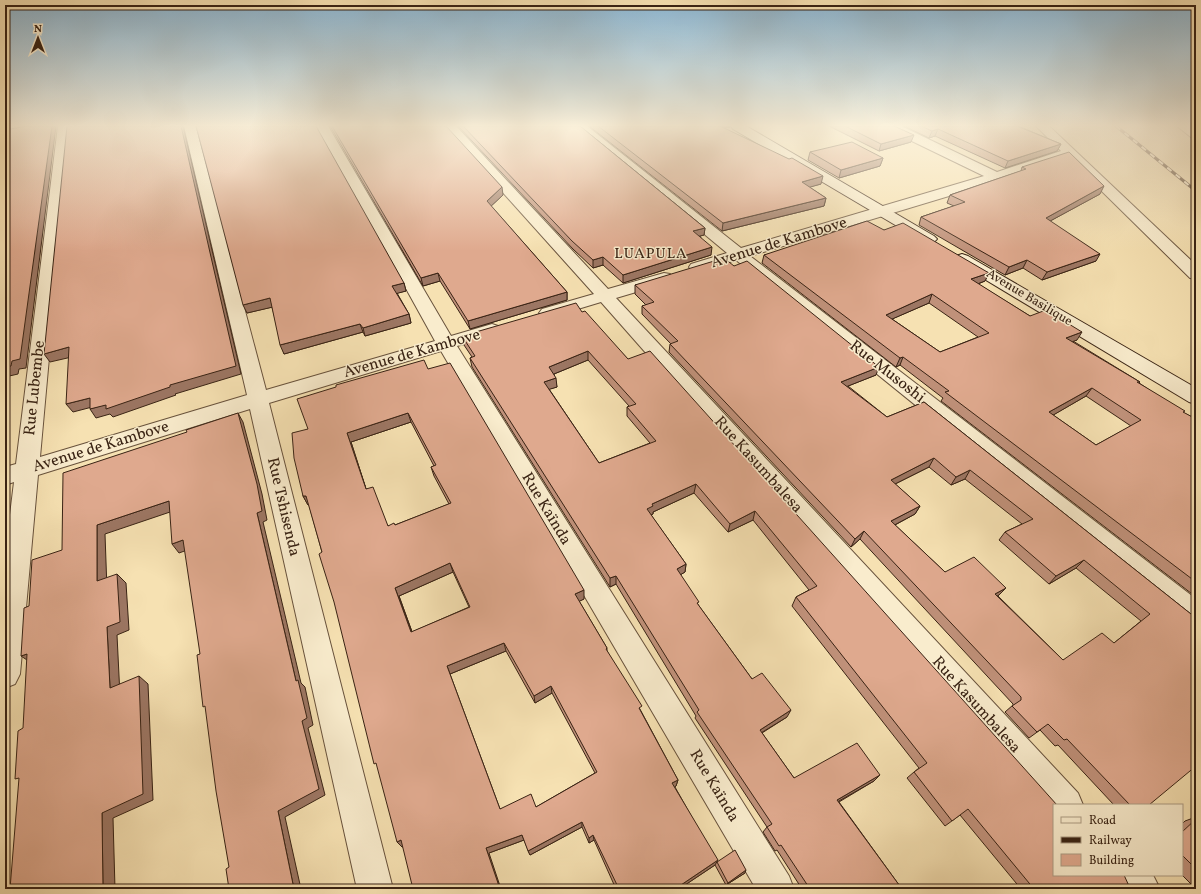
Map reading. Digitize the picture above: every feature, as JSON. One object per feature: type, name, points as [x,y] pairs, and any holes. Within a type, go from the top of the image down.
[{"type":"street","name":"Rue Lubembe","points":[[5,674],[59,168]]},
{"type":"street","name":"Rue Tshisenda","points":[[200,168],[258,399],[375,889]]},
{"type":"street","name":"Rue Kaïnda","points":[[346,168],[446,344],[776,889]]},
{"type":"street","name":"Rue Kasumbalesa","points":[[488,168],[606,296],[1065,804]]},
{"type":"street","name":"Rue Musoshi","points":[[631,168],[738,254],[1196,615]]},
{"type":"street","name":"Avenue Basilique","points":[[808,168],[1196,397]]},
{"type":"street","points":[[978,168],[997,177]]},
{"type":"street","name":"Avenue de Kambove","points":[[530,319],[738,254],[884,212],[1024,168]]},
{"type":"street","points":[[1086,168],[1196,274]]},
{"type":"street","name":"Avenue de Kambove","points":[[5,476],[258,399],[507,326]]},
{"type":"street","points":[[1130,876],[1142,889]]},
{"type":"building","points":[[5,168],[46,168],[20,359],[12,361],[11,366],[5,367]]},
{"type":"building","points":[[63,168],[191,168],[236,366],[170,385],[170,387],[106,409],[106,405],[90,409],[90,398],[66,404],[69,347],[44,354]]},
{"type":"building","points":[[207,168],[339,168],[404,283],[392,286],[409,314],[363,328],[360,324],[280,345],[270,298],[243,305]]},
{"type":"building","points":[[356,168],[484,168],[502,187],[487,201],[567,292],[468,321],[438,273],[421,278]]},
{"type":"building","points":[[503,168],[631,168],[705,228],[693,231],[712,247],[623,275],[603,257],[593,260],[572,241]]},
{"type":"building","points":[[652,168],[809,168],[823,176],[802,182],[826,198],[723,223]]},
{"type":"building","points":[[837,168],[849,168],[841,170]]},
{"type":"building","points":[[1023,168],[1085,168],[1104,186],[1046,218],[1100,254],[1047,272],[1027,260],[1009,267],[921,217],[965,202],[950,195],[1026,169]]},
{"type":"building","points":[[867,221],[884,230],[903,223],[989,273],[971,279],[1030,316],[1046,310],[1082,332],[1066,338],[1140,382],[1137,382],[1196,419],[1196,582],[945,392],[949,391],[903,357],[900,358],[764,255]],"holes":[[[932,294],[989,333],[940,352],[886,315]],[[1092,388],[1141,420],[1096,445],[1049,412]]]},
{"type":"building","points":[[724,258],[734,266],[747,261],[879,367],[841,382],[887,417],[924,402],[1196,618],[1196,766],[1150,804],[1129,804],[1067,739],[1064,740],[1048,724],[1037,732],[1012,706],[1021,700],[1021,697],[864,531],[855,539],[670,344],[678,341],[642,306],[654,302],[635,285]],"holes":[[[934,458],[956,477],[970,470],[1033,519],[1005,532],[1056,576],[1084,560],[1150,614],[1114,643],[1102,633],[1063,660],[995,594],[1006,588],[974,557],[945,572],[891,521],[920,506],[891,480]]]},
{"type":"building","points":[[576,303],[582,312],[585,311],[628,359],[650,351],[1056,804],[1053,804],[1053,876],[1124,876],[1129,886],[1148,886],[1151,889],[1034,889],[968,809],[952,821],[914,772],[927,763],[796,597],[817,586],[755,511],[730,524],[696,484],[652,504],[653,506],[647,509],[686,564],[677,569],[699,602],[697,603],[752,679],[762,673],[791,710],[760,730],[794,778],[857,743],[880,775],[837,800],[902,889],[810,889],[781,845],[779,846],[767,827],[772,824],[697,712],[699,710],[616,576],[610,578],[470,358],[475,356],[462,336]],"holes":[[[588,351],[636,404],[627,407],[656,441],[599,463],[544,382],[556,378],[549,367]]]},
{"type":"building","points":[[424,360],[428,369],[450,363],[584,590],[575,594],[607,648],[606,649],[642,706],[639,708],[678,780],[672,783],[718,860],[675,889],[619,889],[593,835],[589,838],[582,822],[528,851],[522,835],[486,848],[500,889],[413,889],[401,840],[397,842],[376,763],[374,764],[334,602],[319,554],[322,552],[306,496],[303,496],[294,458],[292,433],[308,429],[297,399],[336,387],[336,385]],"holes":[[[408,413],[436,465],[431,467],[451,503],[395,525],[394,523],[388,526],[373,487],[366,489],[347,433]],[[450,563],[470,607],[411,632],[395,588]],[[504,643],[534,696],[551,686],[597,772],[536,807],[531,794],[500,809],[447,666]]]},
{"type":"building","points":[[238,413],[257,484],[262,511],[257,513],[296,681],[298,680],[307,718],[302,721],[319,789],[278,811],[294,889],[229,889],[226,869],[229,867],[216,791],[205,706],[203,707],[197,655],[200,654],[183,540],[172,544],[169,501],[97,525],[97,581],[117,574],[120,622],[107,627],[110,688],[139,676],[143,794],[102,813],[103,889],[10,889],[19,778],[15,779],[18,731],[23,728],[27,654],[21,656],[24,608],[29,606],[32,560],[62,550],[63,473],[187,432],[186,430]]},
{"type":"building","points":[[1196,819],[1196,869],[1183,856],[1183,831]]},
{"type":"building","points":[[735,850],[746,870],[728,883],[717,862]]},
{"type":"railway","points":[[1167,168],[1196,191]]},
{"type":"district","name":"LUAPULA","points":[[651,254]]}]
